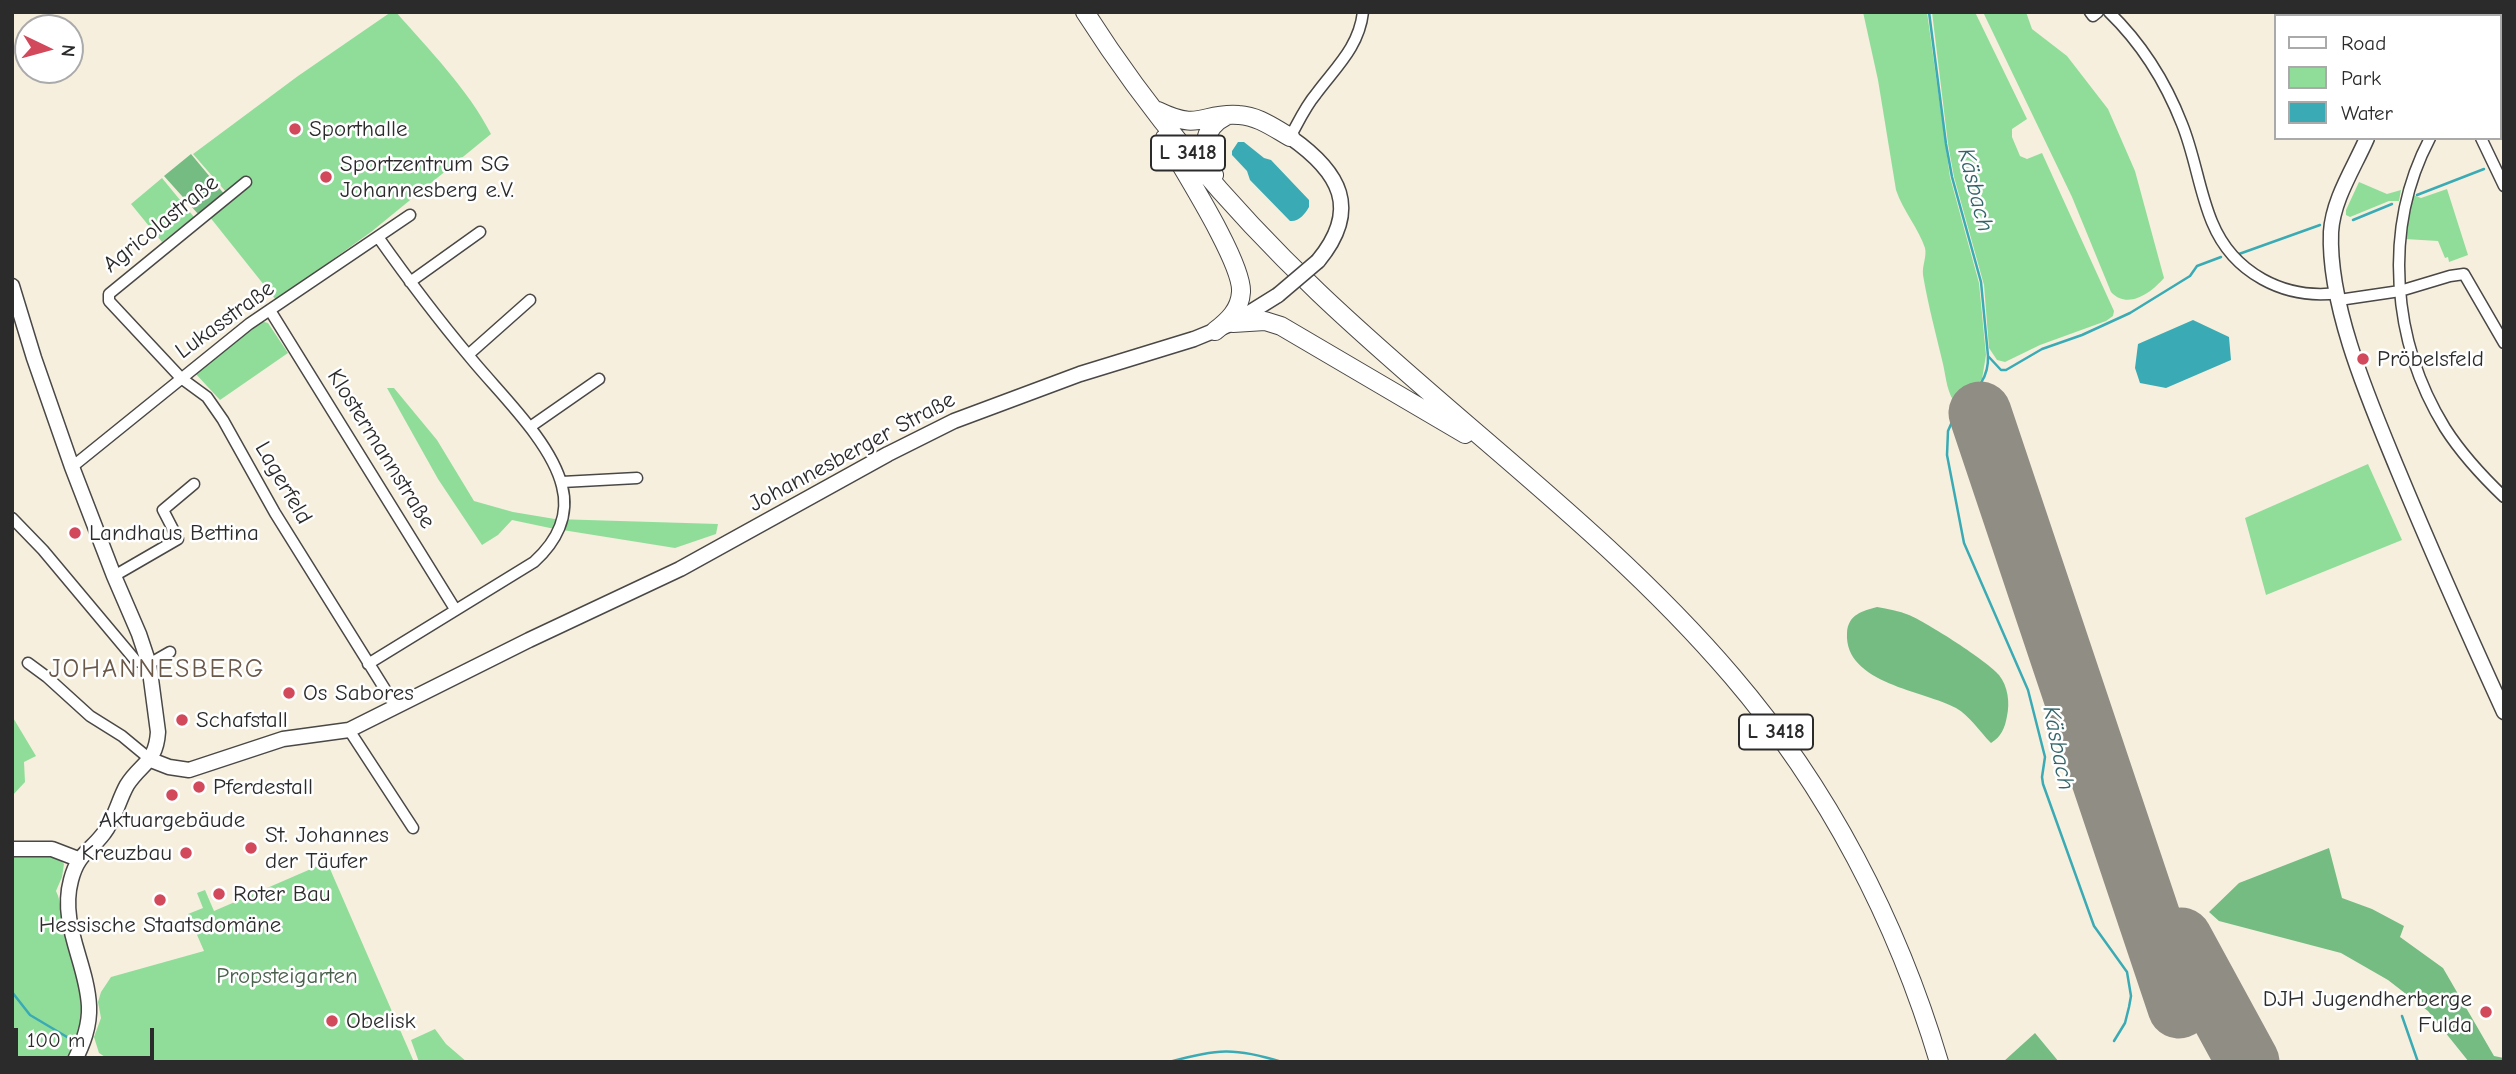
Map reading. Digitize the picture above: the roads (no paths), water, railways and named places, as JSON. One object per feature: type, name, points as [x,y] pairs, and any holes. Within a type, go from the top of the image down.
[{"type":"main road","name":"L 3418","points":[[1084,12],[1153,108],[1225,195],[1319,293],[1599,540],[1669,607],[1734,678],[1786,746],[1840,830],[1880,907],[1910,976],[1939,1062]]},
{"type":"main road","points":[[1132,80],[1211,217],[1240,279],[1239,304],[1228,320],[1215,331]]},
{"type":"main road","points":[[1153,108],[1188,122],[1244,115],[1258,119],[1290,137]]},
{"type":"main road","points":[[1225,195],[1207,163],[1204,148],[1205,139],[1212,126],[1229,115]]},
{"type":"main road","points":[[1233,323],[1265,321],[1281,326],[1482,444],[1517,469]]},
{"type":"street","points":[[1290,137],[1316,93],[1350,51],[1360,28],[1363,12]]},
{"type":"street","points":[[2090,12],[2094,16],[2098,12]]},
{"type":"street","points":[[2109,12],[2136,43],[2168,94],[2187,137],[2213,224],[2231,253],[2258,277],[2273,286],[2310,295],[2339,296],[2400,291],[2465,274],[2504,343]]},
{"type":"street","name":"Johannesberger Straße","points":[[151,760],[169,768],[189,771],[283,739],[349,730],[529,640],[680,569],[888,454],[954,421],[1080,374],[1233,323],[1278,295],[1318,261],[1339,230],[1342,199],[1336,182],[1323,164],[1290,137]]},
{"type":"street","points":[[2366,140],[2340,198],[2331,234],[2339,296],[2350,345],[2448,591],[2504,712]]},
{"type":"street","points":[[2429,140],[2419,162],[2405,212],[2400,245],[2400,291],[2407,337],[2415,368],[2445,428],[2479,472],[2504,497]]},
{"type":"street","points":[[2482,140],[2504,186]]},
{"type":"street","name":"Agricolastraße","points":[[109,301],[109,294],[132,273],[246,182]]},
{"type":"street","name":"Lukasstraße","points":[[72,467],[249,324],[271,312],[410,215]]},
{"type":"street","points":[[410,282],[480,232]]},
{"type":"street","points":[[368,664],[534,562],[546,551],[561,525],[564,503],[562,482],[530,427],[468,355],[378,237]]},
{"type":"street","points":[[12,286],[72,467],[149,664],[158,732],[151,760],[127,786],[104,834],[78,859],[70,883],[70,927],[89,1001],[89,1018],[83,1044],[74,1062]]},
{"type":"street","points":[[468,355],[530,300]]},
{"type":"street","name":"Lagerfeld","points":[[109,301],[181,378],[207,397],[223,420],[275,513],[396,707]]},
{"type":"street","name":"Klostermannstraße","points":[[271,312],[455,609]]},
{"type":"street","points":[[530,427],[599,379]]},
{"type":"street","points":[[562,482],[637,478]]},
{"type":"street","points":[[114,576],[178,539],[163,510],[194,484]]},
{"type":"street","points":[[12,517],[136,661],[149,664],[170,652]]},
{"type":"street","points":[[28,663],[90,716],[122,736],[151,760]]},
{"type":"street","points":[[349,730],[413,828]]},
{"type":"street","points":[[12,849],[52,849],[78,859]]},
{"type":"water","points":[[1238,142],[1244,142],[1264,158],[1271,160],[1309,200],[1309,207],[1301,217],[1290,221],[1250,180],[1247,171],[1232,155]]},
{"type":"water","points":[[2193,320],[2229,337],[2231,360],[2166,388],[2140,383],[2135,368],[2138,344]]},
{"type":"waterway","name":"Käsbach","points":[[1929,12],[1952,177],[1981,282],[1988,356],[1983,378],[1959,407]]},
{"type":"waterway","points":[[2417,195],[2484,169]]},
{"type":"waterway","points":[[2353,220],[2392,204]]},
{"type":"waterway","points":[[2239,254],[2320,225]]},
{"type":"waterway","points":[[1988,356],[2001,370],[2006,370],[2042,349],[2082,335],[2130,313],[2190,276],[2197,266],[2221,257]]},
{"type":"waterway","name":"Käsbach","points":[[1955,415],[1948,431],[1947,455],[1964,543],[2028,690],[2045,757],[2043,784],[2094,926],[2127,972],[2131,996],[2129,1007],[2125,1023],[2114,1041]]},
{"type":"waterway","points":[[12,992],[30,1015],[67,1037]]},
{"type":"waterway","points":[[2402,1016],[2418,1062]]},
{"type":"waterway","points":[[1169,1062],[1213,1052],[1238,1052],[1282,1062]]},
{"type":"waterway","points":[[90,1058],[91,1062]]},
{"type":"place","name":"Sporthalle","points":[[295,129]]},
{"type":"place","name":"Sportzentrum SG Johannesberg e.V.","points":[[326,177]]},
{"type":"place","name":"Pröbelsfeld","points":[[2363,359]]},
{"type":"place","name":"Landhaus Bettina","points":[[75,533]]},
{"type":"place","name":"Os Sabores","points":[[289,693]]},
{"type":"place","name":"Schafstall","points":[[182,720]]},
{"type":"place","name":"Pferdestall","points":[[199,787]]},
{"type":"place","name":"Aktuargebäude","points":[[172,795]]},
{"type":"place","name":"St. Johannes der Täufer","points":[[251,848]]},
{"type":"place","name":"Kreuzbau","points":[[186,853]]},
{"type":"place","name":"Roter Bau","points":[[219,894]]},
{"type":"place","name":"Hessische Staatsdomäne","points":[[160,900]]},
{"type":"place","name":"DJH Jugendherberge Fulda","points":[[2486,1012]]},
{"type":"place","name":"Obelisk","points":[[332,1021]]},
{"type":"district","name":"JOHANNESBERG","points":[[157,670]]},
{"type":"park label","name":"Propsteigarten","points":[[287,976]]}]
